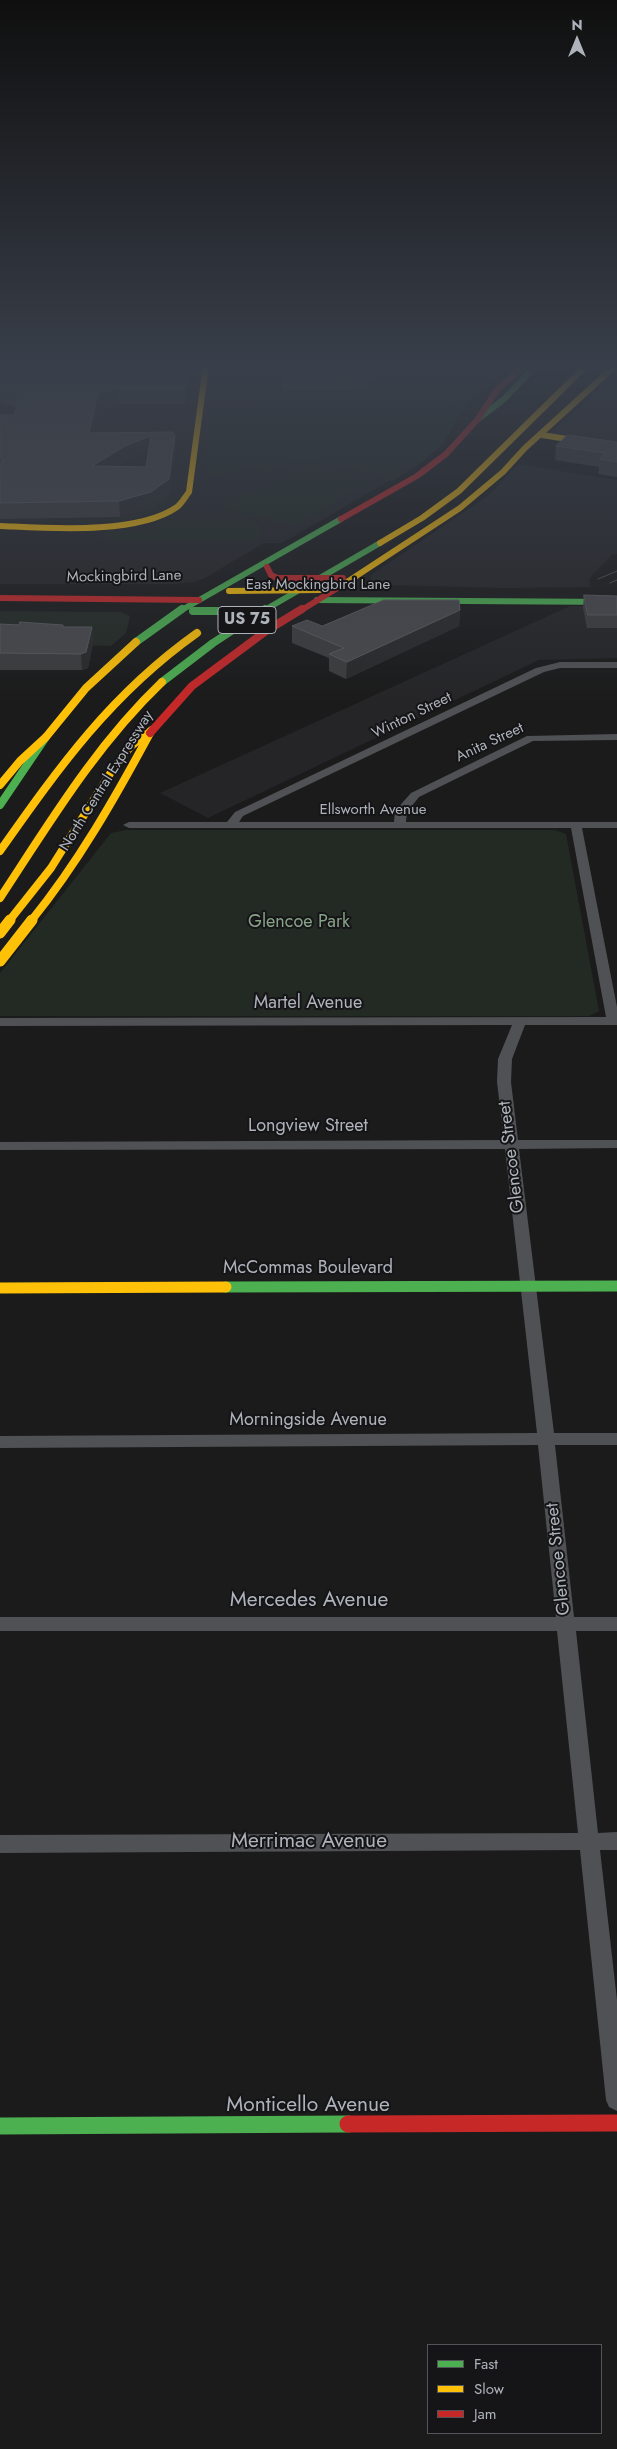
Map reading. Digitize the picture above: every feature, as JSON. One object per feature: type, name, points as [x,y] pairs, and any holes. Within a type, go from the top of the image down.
[{"type":"main road","points":[[0,526],[113,526],[153,518],[178,507],[189,492],[191,479]]},
{"type":"main road","points":[[0,785],[20,761],[46,737],[91,683],[136,642],[169,617],[411,479]]},
{"type":"main road","name":"North Central Expressway","points":[[0,898],[101,750],[129,716],[186,662],[242,623],[407,528],[439,507],[473,479]]},
{"type":"main road","name":"North Central Expressway","points":[[0,961],[58,888],[111,805],[152,730],[192,686],[266,626],[349,578],[369,569],[467,502],[494,479]]},
{"type":"main road","points":[[268,562],[271,576],[278,578],[349,578]]},
{"type":"main road","name":"North Central Expressway","points":[[0,851],[69,753],[104,711],[148,670],[209,624],[312,565]]},
{"type":"main road","points":[[366,584],[363,577],[369,569]]},
{"type":"main road","points":[[383,588],[417,591]]},
{"type":"main road","name":"East Mockingbird Lane","points":[[213,591],[228,595],[304,600],[323,594],[501,597],[617,602]]},
{"type":"main road","name":"Mockingbird Lane","points":[[36,598],[80,593],[213,591]]},
{"type":"main road","name":"East Mockingbird Lane","points":[[199,600],[228,595],[417,591],[501,597],[617,593]]},
{"type":"main road","name":"Mockingbird Lane","points":[[0,598],[199,600]]},
{"type":"main road","points":[[128,599],[164,605],[172,611],[169,617]]},
{"type":"main road","points":[[169,617],[193,611],[249,612],[258,615],[266,626]]},
{"type":"main road","points":[[0,933],[51,868],[113,769],[131,746],[152,730]]},
{"type":"main road","points":[[0,805],[46,737]]},
{"type":"main road","name":"McCommas Boulevard","points":[[0,1288],[617,1286]]},
{"type":"main road","name":"Monticello Avenue","points":[[0,2126],[617,2123]]},
{"type":"street","name":"Winton Street","points":[[230,825],[239,814],[540,670],[560,665],[617,665]]},
{"type":"street","name":"Anita Street","points":[[400,825],[401,811],[415,795],[531,738],[617,737]]},
{"type":"street","name":"Ellsworth Avenue","points":[[129,825],[617,825]]},
{"type":"street","points":[[576,825],[615,1021]]},
{"type":"street","name":"Glencoe Street","points":[[520,1021],[503,1069],[546,1439],[617,2100]]},
{"type":"street","name":"Martel Avenue","points":[[0,1022],[615,1021]]},
{"type":"street","name":"Longview Street","points":[[0,1146],[617,1144]]},
{"type":"street","name":"Morningside Avenue","points":[[0,1442],[617,1439]]},
{"type":"street","name":"Mercedes Avenue","points":[[0,1624],[617,1624]]},
{"type":"street","name":"Merrimac Avenue","points":[[0,1844],[617,1841]]},
{"type":"shaded area","points":[[0,479],[392,479],[282,543],[264,543],[205,578],[194,582],[175,584],[0,584]]},
{"type":"shaded area","points":[[504,479],[617,480],[617,554],[613,554],[592,575],[589,581],[591,587],[506,588],[382,585],[370,581],[371,575],[489,495]]},
{"type":"shaded area","points":[[570,606],[617,606],[617,658],[539,660],[208,818],[160,793]]},
{"type":"green space","points":[[272,479],[376,479],[294,526],[220,507]]},
{"type":"green space","points":[[171,484],[177,484],[170,499],[156,510],[137,517],[90,523],[30,522],[33,508],[42,519],[87,520],[133,515],[160,504],[158,503],[170,490]]},
{"type":"green space","points":[[162,521],[250,521],[260,524],[261,540],[103,540],[104,532],[110,530],[154,530],[156,523]]},
{"type":"green space","points":[[0,611],[121,612],[130,616],[126,633],[111,646],[0,643]]},
{"type":"green space","name":"Glencoe Park","points":[[126,830],[555,830],[566,834],[599,1011],[589,1016],[0,1016],[0,973],[111,833]]},
{"type":"building","points":[[0,479],[169,479],[151,492],[119,501],[0,503]]},
{"type":"building","points":[[584,595],[617,596],[617,615],[588,615]]},
{"type":"building","points":[[384,600],[459,600],[460,610],[347,662],[329,654],[344,648],[292,626],[307,620],[322,626]]},
{"type":"building","points":[[20,622],[63,625],[63,627],[92,627],[86,652],[81,654],[0,653],[0,624],[19,625]]},
{"type":"tram line","points":[[598,579],[617,571]]},
{"type":"tram line","points":[[610,583],[617,580]]},
{"type":"traffic: fast","points":[[136,642],[169,617],[341,519]]},
{"type":"traffic: fast","points":[[162,682],[240,625],[295,591],[380,543]]},
{"type":"traffic: fast","points":[[317,600],[617,602]]},
{"type":"traffic: fast","points":[[193,611],[239,611],[257,616],[265,621]]},
{"type":"traffic: fast","points":[[0,805],[46,737]]},
{"type":"traffic: fast","points":[[226,1287],[617,1286]]},
{"type":"traffic: fast","points":[[0,2126],[348,2124]]},
{"type":"traffic: slow","points":[[0,526],[66,528],[140,522],[160,516],[177,507],[189,492],[191,479]]},
{"type":"traffic: slow","points":[[380,543],[422,518],[459,491],[471,479]]},
{"type":"traffic: slow","points":[[344,584],[460,508],[494,479]]},
{"type":"traffic: slow","points":[[229,591],[320,590]]},
{"type":"traffic: slow","points":[[0,851],[64,762],[117,699],[144,674],[197,633]]},
{"type":"traffic: slow","points":[[0,785],[20,761],[46,737],[86,688],[136,642]]},
{"type":"traffic: slow","points":[[0,898],[74,784],[94,757],[115,730],[162,682]]},
{"type":"traffic: slow","points":[[0,933],[51,868],[113,769],[131,746],[152,730]]},
{"type":"traffic: slow","points":[[0,961],[58,888],[116,796],[150,733]]},
{"type":"traffic: slow","points":[[0,1288],[226,1287]]},
{"type":"traffic: jam","points":[[341,519],[411,479]]},
{"type":"traffic: jam","points":[[267,567],[271,575],[277,578],[343,578]]},
{"type":"traffic: jam","points":[[150,733],[192,686],[266,631],[344,584]]},
{"type":"traffic: jam","points":[[0,598],[199,600]]},
{"type":"traffic: jam","points":[[348,2124],[617,2123]]}]
